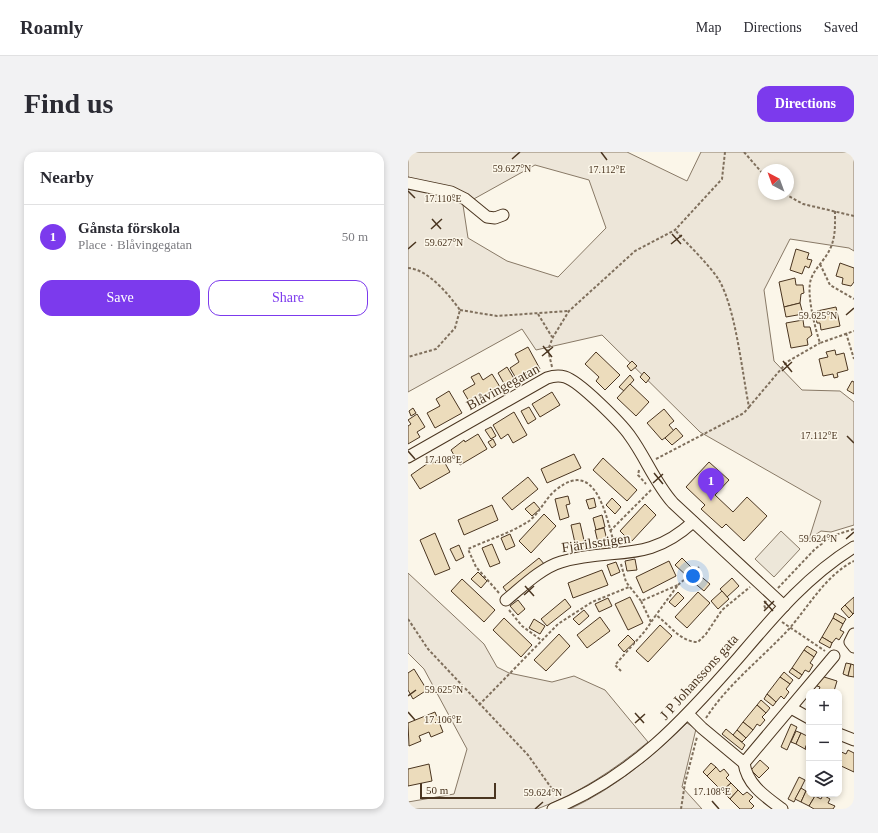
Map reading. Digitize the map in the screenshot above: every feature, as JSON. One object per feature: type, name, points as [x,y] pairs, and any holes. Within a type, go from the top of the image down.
[{"type":"street","points":[[408,183],[451,192],[465,199],[487,217],[495,218],[503,215]]},
{"type":"street","name":"Blåvingegatan","points":[[408,457],[547,378],[555,376],[564,377],[574,382],[622,426],[648,464],[662,492],[766,597],[784,606]]},
{"type":"street","name":"Fjärilsstigen","points":[[506,600],[548,568],[560,562],[587,556],[636,552],[661,545],[682,532],[693,522]]},
{"type":"street","name":"J P Johanssons gata","points":[[553,809],[600,785],[650,751],[688,714],[774,616],[811,577],[854,547]]},
{"type":"street","points":[[854,634],[850,642],[854,648]]},
{"type":"street","points":[[744,763],[834,656]]},
{"type":"street","points":[[791,708],[806,716]]},
{"type":"street","points":[[688,714],[702,728],[744,763],[745,774],[751,782],[782,809]]},
{"type":"street","points":[[842,735],[854,740]]},
{"type":"path","points":[[555,376],[548,350],[553,337],[569,311],[635,251],[675,230],[722,179],[726,152]]},
{"type":"path","points":[[744,152],[758,169]]},
{"type":"path","points":[[794,199],[803,204],[854,216]]},
{"type":"path","points":[[820,343],[815,324],[810,285],[812,276],[829,251],[834,239],[835,211]]},
{"type":"path","points":[[675,230],[718,278],[724,290],[732,318],[749,407]]},
{"type":"path","points":[[820,264],[830,286],[854,299]]},
{"type":"path","points":[[408,268],[414,269],[443,287],[460,310],[497,316],[569,311]]},
{"type":"path","points":[[408,357],[436,349],[455,328],[460,310]]},
{"type":"path","points":[[538,314],[553,337]]},
{"type":"path","points":[[655,494],[638,470],[744,413],[787,362],[820,343],[854,331]]},
{"type":"path","points":[[846,333],[854,359]]},
{"type":"path","points":[[850,343],[854,344]]},
{"type":"path","points":[[541,640],[518,621],[507,608],[506,600],[476,568],[468,549],[529,520],[557,489],[579,479],[586,481],[598,496],[620,554],[622,569],[629,587],[641,601],[651,622]]},
{"type":"path","points":[[610,531],[651,490]]},
{"type":"path","points":[[834,656],[789,628],[764,606],[766,597],[815,549],[832,536],[854,528]]},
{"type":"path","points":[[681,809],[685,783],[695,742],[714,706],[789,628],[826,584],[854,561]]},
{"type":"path","points":[[621,671],[615,665],[651,622],[678,585],[699,567]]},
{"type":"path","points":[[656,615],[682,639],[690,642],[698,642],[706,634],[722,610],[751,587],[747,582]]},
{"type":"path","points":[[641,601],[678,585]]},
{"type":"path","points":[[479,705],[501,685],[541,640],[558,624],[583,607],[629,587]]},
{"type":"path","points":[[408,618],[428,649],[479,705],[528,755],[558,797]]},
{"type":"shaded area","points":[[408,152],[627,152],[687,181],[701,152],[854,152],[854,251],[849,248],[790,239],[764,290],[774,361],[802,390],[840,391],[854,402],[854,525],[831,532],[821,531],[809,539],[821,501],[700,432],[602,335],[536,350],[522,329],[408,392]],"holes":[[[535,165],[589,180],[606,228],[558,277],[507,261],[468,238],[463,205]]]},
{"type":"shaded area","points":[[781,531],[800,549],[774,577],[755,559]]},
{"type":"shaded area","points":[[408,573],[484,644],[497,667],[509,673],[552,682],[574,676],[605,690],[648,742],[609,772],[581,789],[537,809],[408,809],[408,802],[454,794],[467,749],[424,669],[408,653]]},
{"type":"shaded area","points":[[687,723],[696,729],[682,787],[702,809],[570,809],[587,801],[618,782],[646,760]]},
{"type":"building","points":[[796,249],[809,253],[807,259],[812,260],[809,268],[805,266],[802,274],[790,270]]},
{"type":"building","points":[[840,263],[854,268],[854,282],[851,286],[842,284],[843,278],[836,276]]},
{"type":"building","points":[[795,278],[796,285],[803,285],[804,293],[801,294],[800,303],[784,307],[779,282]]},
{"type":"building","points":[[800,303],[803,314],[786,317],[784,307]]},
{"type":"building","points":[[836,307],[840,326],[821,330],[820,323],[817,323],[817,311]]},
{"type":"building","points":[[803,320],[804,327],[810,327],[812,335],[807,339],[808,345],[791,348],[786,323]]},
{"type":"building","points":[[528,347],[540,369],[528,376],[526,374],[517,380],[510,368],[519,362],[515,354]]},
{"type":"building","points":[[835,350],[836,355],[844,353],[848,370],[837,373],[838,377],[834,378],[833,374],[823,376],[819,359],[828,357],[826,352]]},
{"type":"building","points":[[596,352],[620,375],[605,390],[596,381],[599,377],[585,364]]},
{"type":"building","points":[[632,361],[637,366],[631,371],[627,366]]},
{"type":"building","points":[[507,367],[516,382],[506,387],[498,373]]},
{"type":"building","points":[[644,372],[650,378],[646,383],[640,377]]},
{"type":"building","points":[[479,373],[483,380],[492,374],[500,387],[484,397],[486,400],[473,408],[463,391],[475,384],[471,377]]},
{"type":"building","points":[[630,375],[634,380],[624,391],[619,387]]},
{"type":"building","points":[[852,381],[854,382],[854,394],[847,390]]},
{"type":"building","points":[[630,384],[649,402],[636,416],[617,398]]},
{"type":"building","points":[[449,391],[462,413],[435,428],[427,413],[440,406],[436,399]]},
{"type":"building","points":[[552,392],[560,405],[540,417],[532,404]]},
{"type":"building","points":[[529,407],[536,419],[528,424],[521,411]]},
{"type":"building","points":[[413,408],[416,413],[411,416],[409,411]]},
{"type":"building","points":[[664,409],[674,421],[669,425],[674,431],[662,440],[647,423]]},
{"type":"building","points":[[514,412],[527,435],[513,443],[508,434],[501,439],[493,425]]},
{"type":"building","points":[[417,414],[425,427],[417,432],[420,437],[408,444],[408,426],[411,424],[408,420]]},
{"type":"building","points":[[491,427],[496,436],[491,439],[485,430]]},
{"type":"building","points":[[676,428],[683,436],[672,445],[665,438]]},
{"type":"building","points":[[478,434],[487,449],[460,465],[451,450],[464,440],[465,442]]},
{"type":"building","points":[[493,439],[496,445],[492,448],[488,442]]},
{"type":"building","points":[[574,454],[581,468],[547,483],[541,469]]},
{"type":"building","points":[[442,458],[450,472],[420,489],[411,475],[431,461],[432,463]]},
{"type":"building","points":[[603,458],[637,490],[627,501],[593,470]]},
{"type":"building","points":[[709,462],[729,480],[715,495],[733,512],[747,497],[767,516],[744,541],[726,524],[722,528],[701,509],[705,505],[686,487]]},
{"type":"building","points":[[528,477],[538,489],[512,510],[502,498]]},
{"type":"building","points":[[568,496],[570,504],[566,505],[569,517],[560,520],[555,499]]},
{"type":"building","points":[[594,498],[596,507],[589,509],[586,500]]},
{"type":"building","points":[[612,498],[621,507],[615,514],[606,505]]},
{"type":"building","points":[[534,502],[540,509],[532,516],[525,509]]},
{"type":"building","points":[[645,504],[656,515],[631,542],[620,531]]},
{"type":"building","points":[[492,505],[498,520],[464,535],[458,520]]},
{"type":"building","points":[[544,514],[556,526],[531,553],[519,541]]},
{"type":"building","points":[[602,515],[605,527],[596,530],[593,518]]},
{"type":"building","points":[[580,523],[586,549],[577,552],[571,525]]},
{"type":"building","points":[[604,528],[609,548],[600,551],[595,530]]},
{"type":"building","points":[[435,533],[450,569],[435,575],[420,540]]},
{"type":"building","points":[[510,534],[515,546],[506,550],[501,538]]},
{"type":"building","points":[[492,544],[500,563],[490,567],[482,548]]},
{"type":"building","points":[[459,545],[464,557],[456,561],[450,549]]},
{"type":"building","points":[[539,558],[545,565],[509,595],[503,587]]},
{"type":"building","points":[[682,558],[693,569],[687,576],[675,565]]},
{"type":"building","points":[[635,559],[637,570],[627,571],[625,561]]},
{"type":"building","points":[[669,561],[676,576],[643,593],[636,577]]},
{"type":"building","points":[[616,562],[620,572],[611,576],[607,565]]},
{"type":"building","points":[[602,570],[608,585],[573,598],[568,583]]},
{"type":"building","points":[[478,572],[487,581],[481,588],[471,579]]},
{"type":"building","points":[[698,574],[710,584],[704,591],[692,581]]},
{"type":"building","points":[[732,578],[739,586],[727,597],[720,589]]},
{"type":"building","points":[[462,579],[495,610],[484,622],[451,591]]},
{"type":"building","points":[[722,591],[729,599],[718,609],[711,601]]},
{"type":"building","points":[[678,592],[684,598],[675,607],[669,602]]},
{"type":"building","points":[[698,592],[710,603],[687,628],[675,617]]},
{"type":"building","points":[[630,597],[643,623],[628,630],[615,604]]},
{"type":"building","points":[[854,597],[854,613],[853,614],[845,605]]},
{"type":"building","points":[[608,598],[612,606],[599,612],[595,604]]},
{"type":"building","points":[[565,599],[571,607],[547,626],[541,619]]},
{"type":"building","points":[[518,600],[525,609],[518,615],[510,606]]},
{"type":"building","points":[[845,605],[853,614],[849,618],[841,609]]},
{"type":"building","points":[[584,610],[589,616],[579,625],[573,619]]},
{"type":"building","points":[[835,613],[846,619],[843,624],[833,618]]},
{"type":"building","points":[[600,617],[610,631],[587,648],[577,635]]},
{"type":"building","points":[[504,618],[532,645],[521,657],[493,630]]},
{"type":"building","points":[[833,618],[843,624],[840,630],[844,632],[839,640],[836,638],[832,643],[822,637]]},
{"type":"building","points":[[534,619],[545,626],[540,634],[529,628]]},
{"type":"building","points":[[660,625],[672,636],[648,662],[636,651]]},
{"type":"building","points":[[559,634],[570,646],[546,671],[534,660]]},
{"type":"building","points":[[628,635],[635,642],[624,652],[618,645]]},
{"type":"building","points":[[822,637],[832,643],[830,648],[819,642]]},
{"type":"building","points":[[807,646],[817,652],[814,657],[804,650]]},
{"type":"building","points":[[804,650],[814,657],[810,663],[813,665],[809,672],[805,670],[802,675],[792,668]]},
{"type":"building","points":[[846,663],[851,664],[848,676],[843,674]]},
{"type":"building","points":[[851,664],[854,665],[854,677],[848,676]]},
{"type":"building","points":[[792,668],[802,675],[799,679],[789,672]]},
{"type":"building","points":[[414,669],[427,690],[413,699],[408,690],[408,673]]},
{"type":"building","points":[[784,672],[793,680],[790,684],[780,677]]},
{"type":"building","points":[[821,676],[837,681],[835,689],[819,689],[820,687],[817,686]]},
{"type":"building","points":[[780,677],[790,684],[786,689],[789,692],[784,699],[781,696],[776,702],[767,694]]},
{"type":"building","points":[[767,694],[776,702],[773,706],[764,699]]},
{"type":"building","points":[[761,700],[770,708],[766,713],[757,705]]},
{"type":"building","points":[[757,705],[766,713],[762,717],[765,720],[760,726],[757,724],[753,730],[743,722]]},
{"type":"building","points":[[435,712],[443,732],[431,737],[429,732],[419,736],[421,741],[409,746],[408,723]]},
{"type":"building","points":[[743,722],[753,730],[746,738],[737,730]]},
{"type":"building","points":[[791,724],[797,727],[787,750],[781,747]]},
{"type":"building","points":[[726,729],[745,745],[742,750],[722,734]]},
{"type":"building","points":[[737,730],[746,738],[742,742],[733,735]]},
{"type":"building","points":[[796,731],[801,733],[796,744],[791,742]]},
{"type":"building","points":[[801,733],[806,736],[805,749],[796,744]]},
{"type":"building","points":[[848,750],[854,753],[854,772],[842,766],[842,752],[846,754]]},
{"type":"building","points":[[760,760],[769,768],[759,778],[751,770]]},
{"type":"building","points":[[711,763],[716,767],[707,776],[703,772]]},
{"type":"building","points":[[429,764],[432,781],[408,786],[408,769]]},
{"type":"building","points":[[716,767],[720,772],[724,769],[729,775],[726,778],[731,783],[722,791],[707,776]]},
{"type":"building","points":[[799,777],[805,780],[794,802],[788,799]]},
{"type":"building","points":[[731,783],[738,790],[730,799],[722,791]]},
{"type":"building","points":[[801,788],[806,791],[801,802],[795,799]]},
{"type":"building","points":[[738,790],[743,795],[747,792],[753,797],[749,801],[754,806],[751,809],[740,809],[730,799]]},
{"type":"building","points":[[806,791],[806,797],[814,797],[809,806],[801,802]]},
{"type":"building","points":[[814,797],[821,799],[822,797],[826,797],[830,799],[828,803],[835,806],[833,809],[814,809],[809,806]]},
{"type":"place","name":"Gånsta förskola","points":[[711,501]]}]
